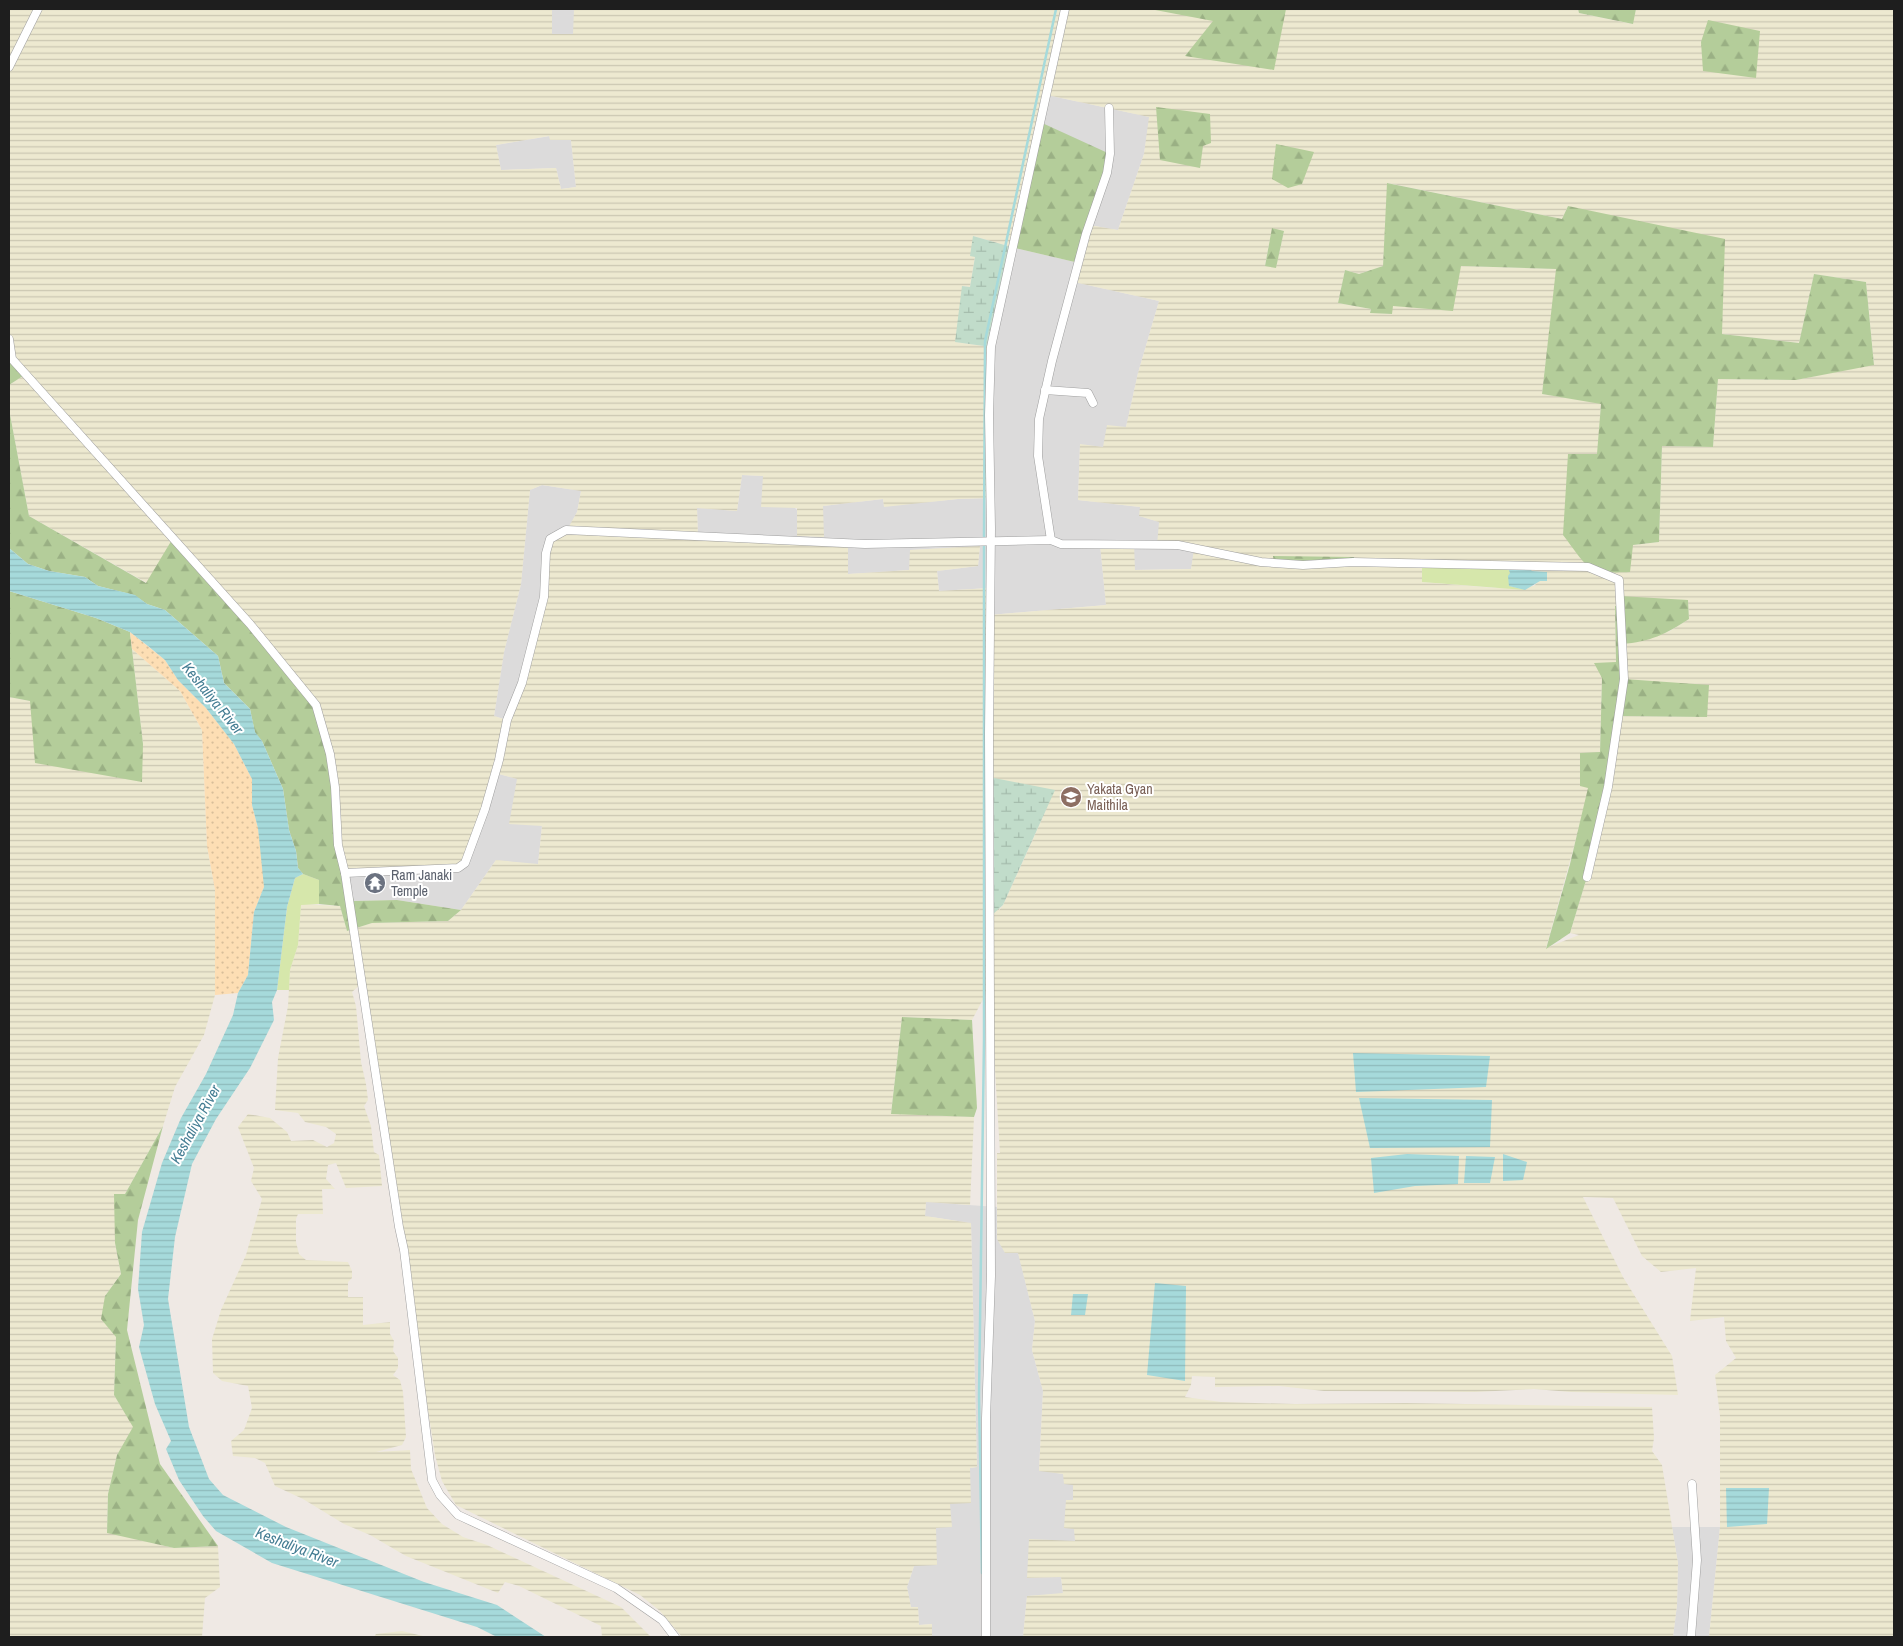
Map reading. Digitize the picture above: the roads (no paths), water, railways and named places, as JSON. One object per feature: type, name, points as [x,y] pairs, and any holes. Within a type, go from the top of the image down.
[{"type":"street","points":[[9,67],[38,9]]},
{"type":"street","points":[[986,1637],[986,1418],[991,1276],[991,347],[1065,9]]},
{"type":"street","points":[[1051,540],[1038,456],[1037,434],[1045,390],[1086,234],[1107,173],[1110,154],[1109,108]]},
{"type":"street","points":[[9,338],[12,359],[250,624],[316,705],[330,754],[335,787],[338,845],[345,873],[404,1250],[432,1480],[440,1496],[458,1515],[616,1588],[662,1620],[674,1637]]},
{"type":"street","points":[[1045,390],[1088,393],[1093,403]]},
{"type":"street","points":[[345,873],[458,868],[465,863],[485,809],[499,760],[507,720],[522,683],[544,597],[546,553],[550,538],[566,530],[866,544],[1051,540],[1061,544],[1178,545],[1261,562],[1303,565],[1353,562],[1588,567],[1619,580],[1624,678],[1608,787],[1587,877]]},
{"type":"street","points":[[1691,1637],[1697,1560],[1692,1484]]},
{"type":"water","name":"Keshaliya River","points":[[9,548],[28,564],[49,571],[85,577],[98,586],[135,595],[147,604],[165,610],[218,656],[224,683],[250,709],[255,732],[262,741],[283,789],[289,830],[296,851],[298,868],[303,874],[295,878],[287,907],[277,990],[272,1002],[274,1020],[250,1068],[216,1119],[192,1164],[175,1237],[168,1299],[189,1427],[209,1479],[223,1495],[286,1527],[424,1582],[497,1605],[546,1637],[497,1637],[477,1627],[272,1563],[216,1531],[203,1516],[179,1480],[166,1449],[171,1441],[155,1404],[139,1347],[144,1325],[138,1289],[142,1232],[162,1163],[181,1118],[206,1074],[233,1015],[238,993],[248,975],[254,912],[264,887],[258,828],[252,805],[252,779],[234,744],[206,708],[178,680],[165,660],[130,632],[96,618],[9,591]]},
{"type":"water","points":[[1507,565],[1527,566],[1532,571],[1547,572],[1547,581],[1540,581],[1525,590],[1509,586],[1508,576],[1510,573]]},
{"type":"water","points":[[1353,1053],[1490,1056],[1486,1087],[1356,1092]]},
{"type":"water","points":[[1359,1098],[1492,1100],[1490,1147],[1370,1148]]},
{"type":"water","points":[[1407,1154],[1459,1156],[1458,1184],[1415,1186],[1374,1193],[1371,1158]]},
{"type":"water","points":[[1503,1154],[1527,1162],[1523,1180],[1503,1181]]},
{"type":"water","points":[[1466,1156],[1495,1157],[1490,1183],[1464,1183]]},
{"type":"water","points":[[1155,1283],[1186,1286],[1185,1381],[1147,1375]]},
{"type":"water","points":[[1073,1294],[1088,1294],[1085,1315],[1071,1315]]},
{"type":"water","points":[[1726,1488],[1769,1488],[1767,1524],[1727,1527]]},
{"type":"waterway","points":[[984,538],[985,341],[1056,9]]},
{"type":"waterway","points":[[982,1573],[979,1396],[984,1040],[984,544]]},
{"type":"place","name":"Yakata Gyan Maithila","points":[[1071,797]]},
{"type":"place","name":"Ram Janaki Temple","points":[[375,883]]}]
